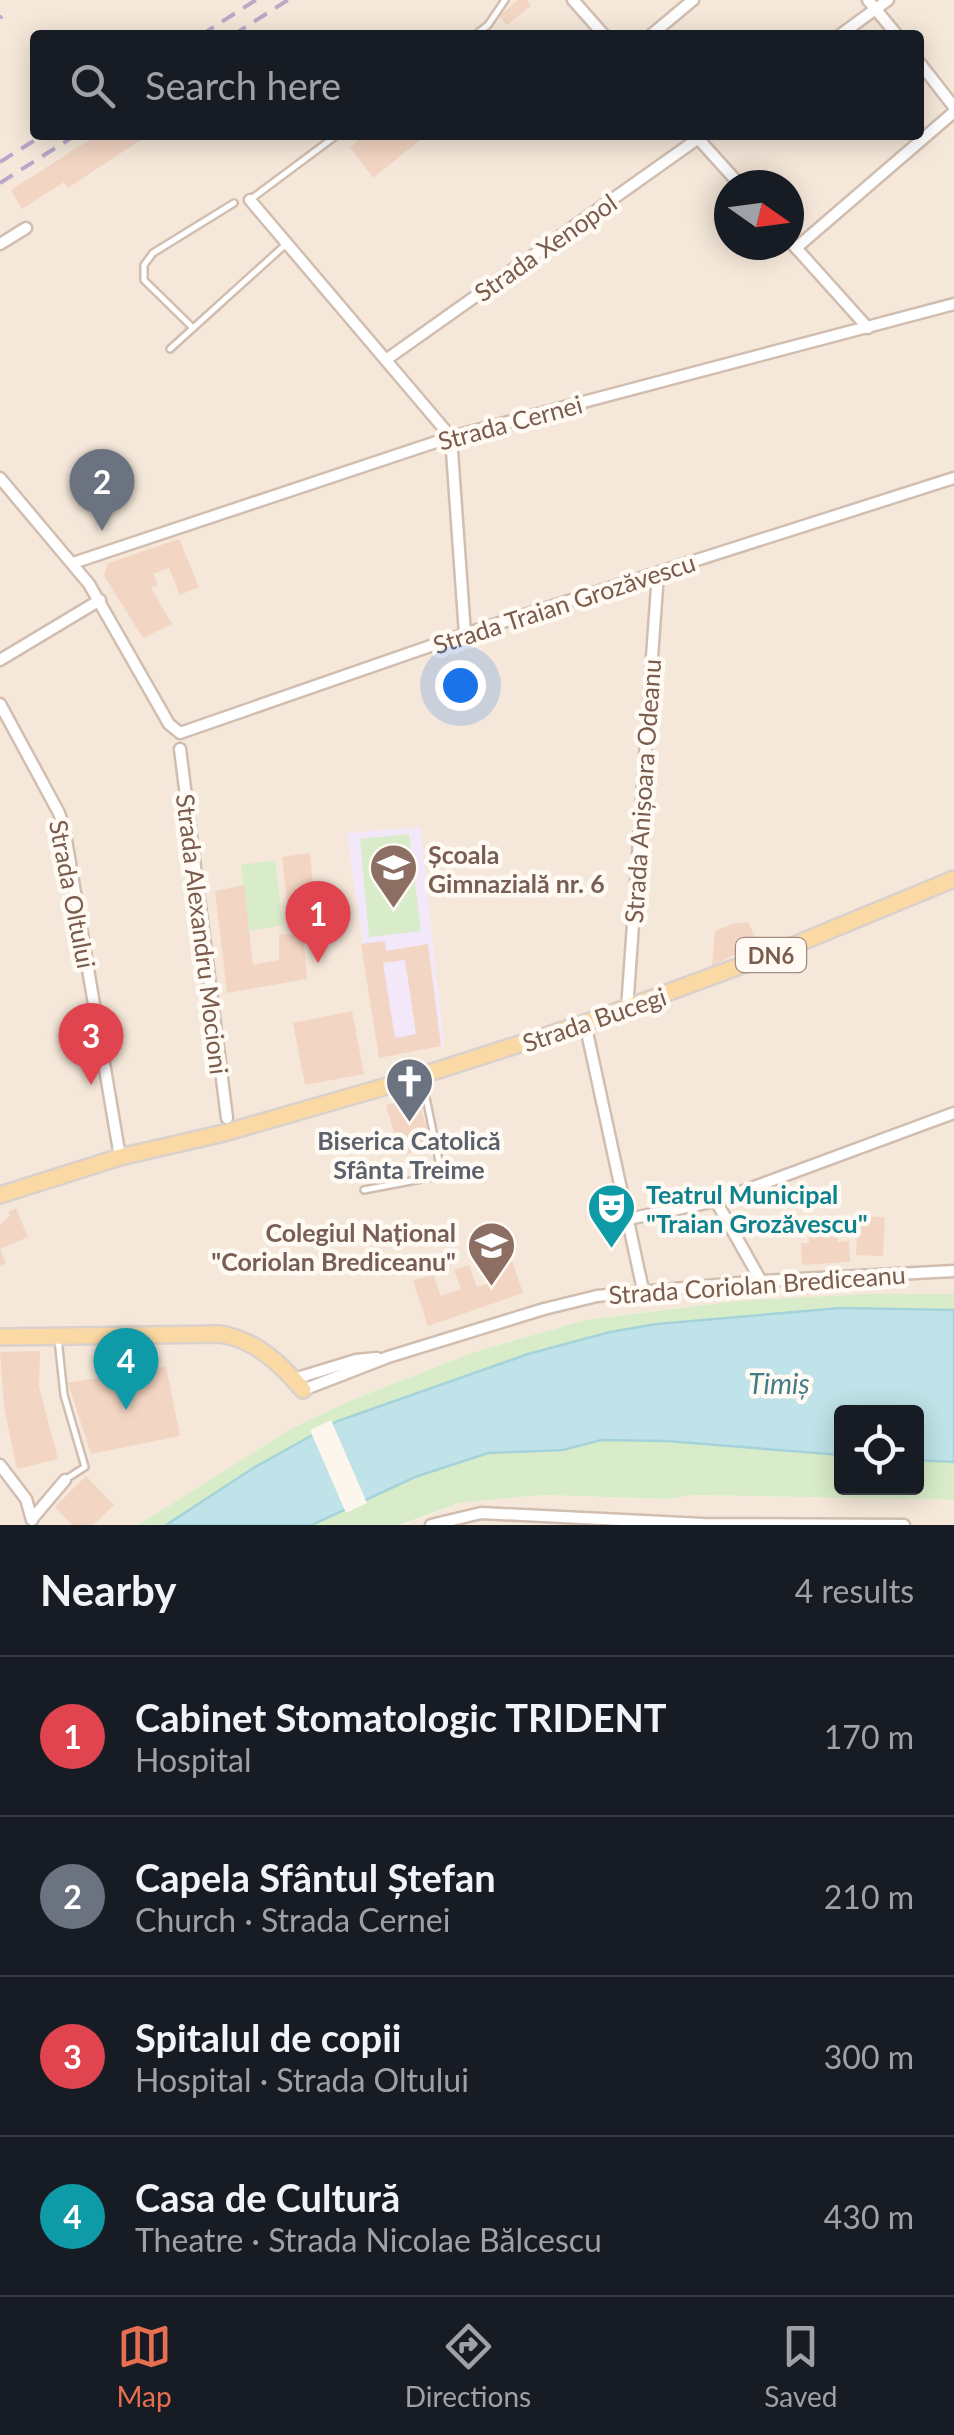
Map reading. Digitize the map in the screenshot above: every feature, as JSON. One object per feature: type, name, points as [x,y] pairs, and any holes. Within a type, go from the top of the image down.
[{"type":"main road","name":"Strada Bucegi","points":[[225,1126],[421,1076],[585,1024],[954,879]]},
{"type":"main road","name":"DN6","points":[[0,1195],[225,1126]]},
{"type":"main road","points":[[0,1337],[240,1337],[273,1359],[299,1384]]},
{"type":"street","points":[[572,0],[599,30]]},
{"type":"street","points":[[657,30],[694,0]]},
{"type":"street","points":[[845,30],[871,5],[888,0]]},
{"type":"street","points":[[871,5],[893,30]]},
{"type":"street","points":[[924,69],[954,110],[924,135]]},
{"type":"street","name":"Strada Xenopol","points":[[387,360],[693,140]]},
{"type":"street","points":[[702,140],[727,170]]},
{"type":"street","points":[[804,234],[918,140]]},
{"type":"street","points":[[250,200],[451,436],[465,634]]},
{"type":"street","points":[[0,244],[26,228]]},
{"type":"street","points":[[804,257],[868,328]]},
{"type":"street","name":"Strada Cernei","points":[[73,563],[451,436],[954,304]]},
{"type":"street","points":[[0,478],[100,600],[0,660]]},
{"type":"street","name":"Strada Traian Grozăvescu","points":[[100,600],[176,732],[465,634],[954,478]]},
{"type":"street","name":"Strada Anișoara Odeanu","points":[[627,1009],[658,574]]},
{"type":"street","name":"Strada Oltului","points":[[0,704],[64,828],[120,1157]]},
{"type":"street","name":"Strada Alexandru Mocioni","points":[[180,749],[225,1126]]},
{"type":"street","points":[[585,1024],[643,1290]]},
{"type":"street","points":[[628,1220],[716,1201],[954,1113]]},
{"type":"street","points":[[716,1201],[761,1280]]},
{"type":"street","name":"Strada Coriolan Brediceanu","points":[[299,1384],[356,1360],[388,1357],[544,1309],[643,1290],[954,1271]]},
{"type":"street","points":[[0,1465],[26,1499],[32,1522]]},
{"type":"street","points":[[32,1522],[65,1480]]},
{"type":"street","points":[[430,1525],[480,1513],[703,1524],[904,1525]]},
{"type":"lane","points":[[482,30],[505,0]]},
{"type":"lane","points":[[250,200],[330,140]]},
{"type":"lane","points":[[193,328],[144,280],[144,264],[153,253],[234,203]]},
{"type":"lane","points":[[170,349],[287,243]]},
{"type":"lane","points":[[364,1190],[436,1176],[441,1171],[421,1076]]},
{"type":"lane","points":[[58,1336],[64,1396],[85,1467],[65,1480]]},
{"type":"shaded area","points":[[0,0],[954,0],[954,1294],[737,1301],[585,1320],[474,1352],[292,1428],[138,1525],[0,1525]]},
{"type":"shaded area","name":"Școala Gimnazială nr. 6","points":[[420,827],[444,1045],[379,1058],[347,833]]},
{"type":"shaded area","points":[[542,1495],[954,1500],[954,1525],[403,1525],[459,1503]]},
{"type":"green space","points":[[409,834],[421,931],[369,937],[360,839]]},
{"type":"green space","points":[[275,860],[283,925],[249,931],[241,865]]},
{"type":"green space","points":[[954,1294],[954,1310],[800,1311],[657,1324],[580,1339],[338,1421],[255,1467],[166,1525],[138,1525],[292,1428],[474,1352],[585,1320],[737,1301]]},
{"type":"green space","points":[[601,1440],[666,1441],[834,1454],[834,1495],[924,1495],[924,1460],[954,1462],[954,1500],[542,1495],[459,1503],[400,1525],[312,1525],[415,1477],[488,1453],[563,1450]]},
{"type":"water","name":"Timiș","points":[[841,1308],[954,1310],[954,1462],[924,1460],[924,1405],[834,1405],[834,1454],[666,1441],[601,1440],[563,1450],[488,1453],[415,1477],[312,1525],[166,1525],[255,1467],[338,1421],[528,1354],[657,1324]]},
{"type":"pier","points":[[331,1420],[367,1503],[346,1513],[310,1430]]},
{"type":"building","points":[[518,0],[527,0],[531,6],[507,25],[499,16]]},
{"type":"building","points":[[89,140],[140,140],[68,188],[64,182],[22,209],[11,190]]},
{"type":"building","points":[[359,140],[420,140],[373,178],[350,147]]},
{"type":"building","points":[[179,539],[199,587],[180,595],[169,568],[153,574],[158,585],[151,588],[172,624],[143,638],[104,576],[108,563]]},
{"type":"building","points":[[310,853],[315,909],[288,913],[282,857]]},
{"type":"building","points":[[244,885],[253,965],[279,960],[279,934],[303,934],[307,979],[227,993],[215,891]]},
{"type":"building","points":[[748,922],[758,943],[712,966],[715,931]]},
{"type":"building","points":[[385,941],[386,951],[428,944],[441,1046],[379,1058],[361,944]],"holes":[[[405,960],[416,1034],[395,1038],[383,963]]]},
{"type":"building","points":[[352,1011],[364,1074],[305,1085],[293,1023]]},
{"type":"building","name":"Biserica Catolică Sfânta Treime","points":[[417,1096],[432,1146],[401,1156],[386,1105]]},
{"type":"building","points":[[16,1208],[28,1237],[0,1249],[0,1225],[10,1216],[8,1212]]},
{"type":"building","points":[[858,1216],[885,1217],[883,1256],[856,1255]]},
{"type":"building","points":[[837,1225],[838,1242],[849,1241],[850,1262],[802,1265],[801,1243],[809,1243],[808,1227]]},
{"type":"building","name":"Colegiul Național \"Coriolan Brediceanu\"","points":[[508,1249],[523,1293],[428,1326],[413,1281],[433,1274],[441,1296],[461,1289],[454,1270],[469,1265],[477,1287],[499,1280],[490,1255]]},
{"type":"building","points":[[40,1351],[39,1387],[58,1459],[17,1469],[4,1407],[0,1352]]},
{"type":"building","points":[[166,1366],[180,1436],[91,1454],[68,1383]]},
{"type":"building","points":[[86,1476],[114,1505],[93,1525],[72,1525],[55,1507]]},
{"type":"railway","points":[[209,30],[256,0]]},
{"type":"railway","points":[[241,30],[288,0]]},
{"type":"railway","points":[[0,162],[35,140]]},
{"type":"railway","points":[[0,183],[68,140]]},
{"type":"place","name":"Capela Sfântul Ștefan","points":[[102,531]]},
{"type":"place","name":"Școala Gimnazială nr. 6","points":[[393,910]]},
{"type":"place","name":"Cabinet Stomatologic TRIDENT","points":[[318,963]]},
{"type":"place","name":"Spitalul de copii","points":[[91,1085]]},
{"type":"place","name":"Biserica Catolică Sfânta Treime","points":[[409,1124]]},
{"type":"place","name":"Teatrul Municipal \"Traian Grozăvescu\"","points":[[611,1250]]},
{"type":"place","name":"Colegiul Național \"Coriolan Brediceanu\"","points":[[491,1288]]},
{"type":"place","name":"Casa de Cultură","points":[[126,1410]]}]
